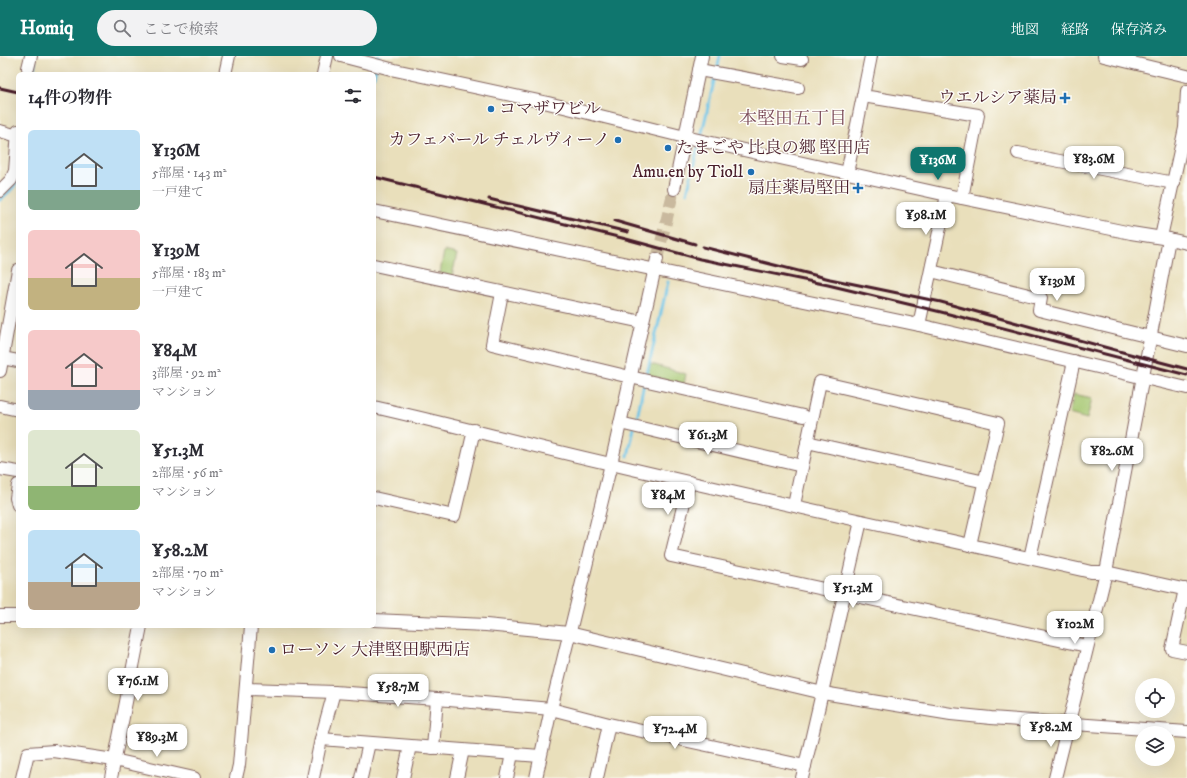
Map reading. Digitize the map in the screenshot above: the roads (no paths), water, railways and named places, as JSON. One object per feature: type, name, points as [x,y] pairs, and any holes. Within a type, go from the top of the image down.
[{"type":"street","points":[[28,68],[30,56]]},
{"type":"street","points":[[225,72],[229,56]]},
{"type":"street","points":[[323,72],[327,56]]},
{"type":"street","points":[[341,56],[396,70],[548,103],[695,139],[948,196],[1187,243]]},
{"type":"street","points":[[674,189],[695,139],[711,72],[702,56]]},
{"type":"street","points":[[783,56],[802,60]]},
{"type":"street","points":[[847,173],[871,56]]},
{"type":"street","points":[[1104,56],[1187,76]]},
{"type":"street","points":[[711,72],[798,88]]},
{"type":"street","points":[[1055,778],[1106,572],[1150,337],[1174,183],[1185,128],[1187,92]]},
{"type":"street","points":[[863,96],[978,115],[962,198]]},
{"type":"street","points":[[0,132],[16,136]]},
{"type":"street","points":[[1018,153],[1174,183]]},
{"type":"street","points":[[1,188],[11,180],[15,171],[16,159]]},
{"type":"street","points":[[919,325],[948,196]]},
{"type":"street","points":[[376,211],[655,264],[1187,388]]},
{"type":"street","points":[[1165,238],[1187,236]]},
{"type":"street","points":[[536,778],[569,633],[611,464],[655,264]]},
{"type":"street","points":[[376,265],[502,294],[642,322]]},
{"type":"street","points":[[931,271],[1041,298],[1039,310],[1187,346]]},
{"type":"street","points":[[502,294],[492,344],[803,416]]},
{"type":"street","points":[[0,371],[15,309],[16,296]]},
{"type":"street","points":[[2,358],[16,361]]},
{"type":"street","points":[[1030,558],[1074,361]]},
{"type":"street","points":[[794,505],[820,382],[998,423],[970,545]]},
{"type":"street","points":[[0,406],[16,410]]},
{"type":"street","points":[[376,407],[611,464],[970,545],[1091,572],[1106,572],[1186,589],[1172,649],[1187,652]]},
{"type":"street","points":[[620,423],[802,466]]},
{"type":"street","points":[[376,498],[454,516],[474,430]]},
{"type":"street","points":[[807,442],[985,482]]},
{"type":"street","points":[[0,469],[16,472]]},
{"type":"street","points":[[689,482],[671,556],[1087,646]]},
{"type":"street","points":[[246,689],[334,692],[551,709],[803,772],[823,693],[861,520]]},
{"type":"street","points":[[0,616],[16,616]]},
{"type":"street","points":[[376,620],[486,625],[569,633],[823,693],[950,714],[1187,732]]},
{"type":"street","points":[[111,778],[141,628]]},
{"type":"street","points":[[236,778],[239,765],[252,628]]},
{"type":"street","points":[[312,778],[334,692]]},
{"type":"street","points":[[433,748],[437,699]]},
{"type":"street","points":[[597,778],[609,724]]},
{"type":"street","points":[[321,739],[540,756]]},
{"type":"street","points":[[361,778],[369,743]]},
{"type":"street","points":[[403,778],[410,746]]},
{"type":"street","points":[[457,778],[463,750]]},
{"type":"street","points":[[22,778],[28,754],[54,751],[114,760],[194,778]]},
{"type":"street","points":[[506,778],[512,754]]},
{"type":"waterway","points":[[377,63],[378,56]]},
{"type":"waterway","points":[[717,71],[720,56]]},
{"type":"waterway","points":[[33,72],[35,62]]},
{"type":"waterway","points":[[375,72],[376,68]]},
{"type":"waterway","points":[[701,137],[715,77]]},
{"type":"waterway","points":[[687,193],[699,143]]},
{"type":"waterway","points":[[0,200],[16,184]]},
{"type":"waterway","points":[[646,378],[668,282]]},
{"type":"waterway","points":[[636,423],[644,383]]},
{"type":"waterway","points":[[628,456],[634,428]]},
{"type":"tunnel","points":[[657,259],[674,189]]},
{"type":"railway","points":[[0,88],[16,92]]},
{"type":"railway","points":[[376,177],[626,239],[700,259],[828,285],[941,312],[1187,375]]},
{"type":"railway","points":[[489,199],[628,232]]},
{"type":"railway","points":[[615,221],[695,244]]},
{"type":"railway","points":[[703,247],[830,279],[941,302],[1187,369]]},
{"type":"place","name":"ウエルシア薬局","points":[[1065,98]]},
{"type":"place","name":"コマザワビル","points":[[491,109]]},
{"type":"place","name":"カフェバール チェルヴィーノ","points":[[618,140]]},
{"type":"place","name":"たまごや 比良の郷 堅田店","points":[[668,148]]},
{"type":"place","name":"Amu.en by Tioll","points":[[751,172]]},
{"type":"place","name":"扇庄薬局堅田","points":[[858,188]]},
{"type":"place","name":"ローソン 大津堅田駅西店","points":[[272,650]]},
{"type":"district","name":"本堅田五丁目","points":[[793,119]]}]
